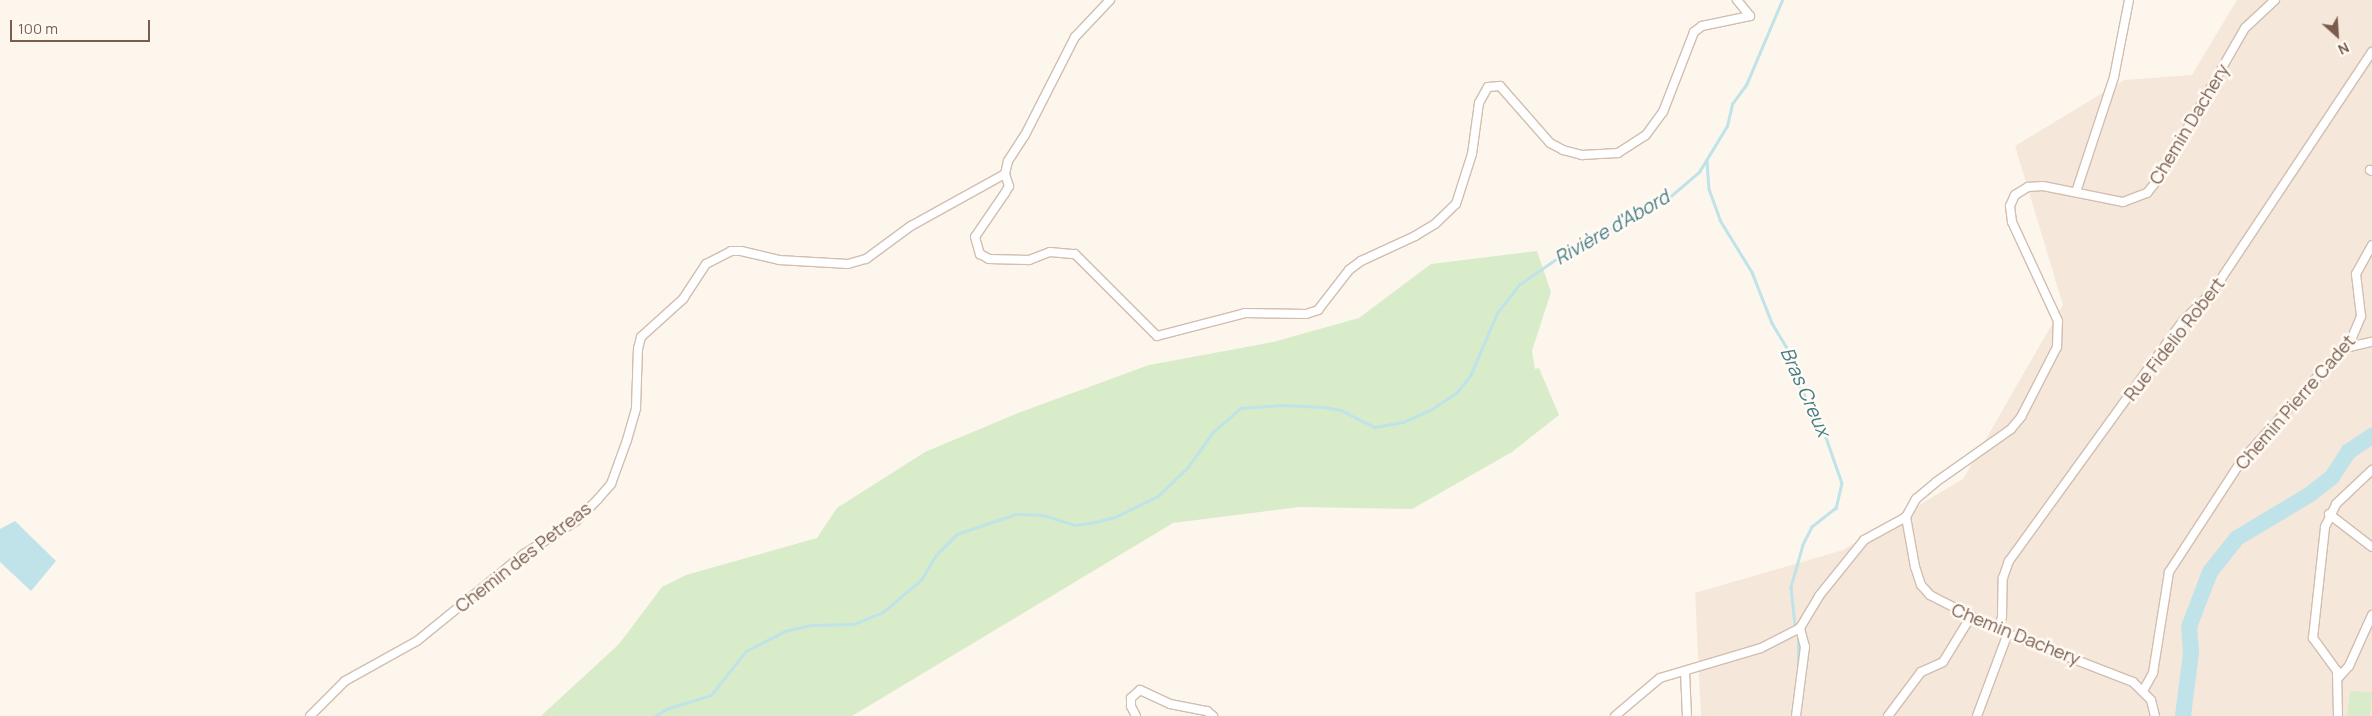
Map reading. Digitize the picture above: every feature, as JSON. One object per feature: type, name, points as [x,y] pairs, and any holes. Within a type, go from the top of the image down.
[{"type":"street","points":[[1110,0],[1075,37],[1025,135],[1008,161],[1004,174],[1009,186],[976,237],[980,254],[988,259],[1028,260],[1050,252],[1075,254],[1157,336],[1245,313],[1306,314],[1318,310],[1349,270],[1361,261],[1415,236],[1435,224],[1456,204],[1472,154],[1479,103],[1488,87],[1500,86],[1550,142],[1564,150],[1582,155],[1618,152],[1646,136],[1663,112],[1694,32],[1702,26],[1750,16],[1737,0]]},
{"type":"street","points":[[2076,192],[2114,77],[2129,0]]},
{"type":"street","name":"Chemin Dachery","points":[[2155,716],[2151,700],[2133,682],[1970,618],[1930,595],[1921,584],[1906,517],[1916,500],[1936,482],[1999,440],[2021,417],[2057,347],[2060,333],[2058,321],[2012,222],[2010,206],[2015,195],[2028,187],[2076,192],[2117,202],[2135,200],[2147,193],[2159,178],[2245,28],[2276,0]]},
{"type":"street","name":"Rue Fidelio Robert","points":[[1998,630],[2002,617],[2003,578],[2009,562],[2183,321],[2213,291],[2372,52]]},
{"type":"street","name":"Chemin des Petreas","points":[[310,716],[345,681],[417,641],[524,554],[576,521],[598,499],[611,484],[636,408],[638,350],[642,338],[683,299],[706,264],[731,251],[741,251],[779,260],[848,264],[866,259],[911,226],[1004,174]]},
{"type":"street","name":"Chemin Pierre Cadet","points":[[2143,691],[2153,673],[2169,572],[2242,460],[2345,348],[2359,326],[2361,307],[2356,274],[2372,245]]},
{"type":"street","points":[[2345,348],[2372,342]]},
{"type":"street","points":[[2338,716],[2339,677],[2333,663],[2317,647],[2313,638],[2329,514],[2372,470]]},
{"type":"street","points":[[2329,514],[2372,547]]},
{"type":"street","points":[[1615,716],[1655,681],[1761,648],[1800,628],[1819,596],[1864,540],[1906,517]]},
{"type":"street","points":[[2339,677],[2349,666],[2372,615]]},
{"type":"street","points":[[1888,716],[1921,672],[1943,662],[1970,618]]},
{"type":"street","points":[[1796,716],[1805,647],[1800,628]]},
{"type":"street","points":[[1977,716],[2008,633]]},
{"type":"street","points":[[1685,671],[1687,716]]},
{"type":"street","points":[[1136,716],[1130,706],[1131,698],[1140,690],[1170,704],[1207,712],[1213,716]]},
{"type":"shaded area","points":[[2237,0],[2372,0],[2372,716],[1701,716],[1695,593],[1843,550],[1963,479],[2063,305],[2015,146],[2124,80],[2192,75]]},
{"type":"green space","points":[[1537,251],[1551,292],[1532,351],[1535,369],[1539,368],[1559,415],[1512,452],[1412,509],[1299,507],[1173,523],[852,716],[541,716],[619,644],[662,587],[686,575],[817,538],[837,508],[925,452],[1018,413],[1149,365],[1273,342],[1359,318],[1431,264]]},
{"type":"green space","points":[[2350,691],[2372,692],[2370,716],[2347,716]]},
{"type":"water","points":[[15,521],[56,561],[31,591],[0,562],[0,529]]},
{"type":"waterway","name":"Rivière d'Abord","points":[[655,716],[666,709],[711,695],[746,651],[785,631],[810,625],[854,624],[883,612],[921,580],[936,555],[957,534],[1016,514],[1043,515],[1076,525],[1091,523],[1115,517],[1158,496],[1188,467],[1213,432],[1241,408],[1282,405],[1323,407],[1341,410],[1375,427],[1403,422],[1432,409],[1457,392],[1470,376],[1497,313],[1520,284],[1572,248],[1665,201],[1699,172],[1727,126],[1732,104],[1746,85],[1782,0]]},
{"type":"waterway","name":"Bras Creux","points":[[1707,161],[1709,189],[1720,220],[1752,272],[1772,323],[1786,346],[1796,380],[1822,426],[1842,483],[1836,508],[1812,527],[1803,545],[1791,587],[1795,625]]},
{"type":"waterway","points":[[2183,716],[2191,653],[2189,627],[2210,572],[2237,538],[2309,495],[2332,477],[2348,452],[2372,436]]},
{"type":"waterway","name":"Bras Creux","points":[[1798,640],[1798,673]]}]
